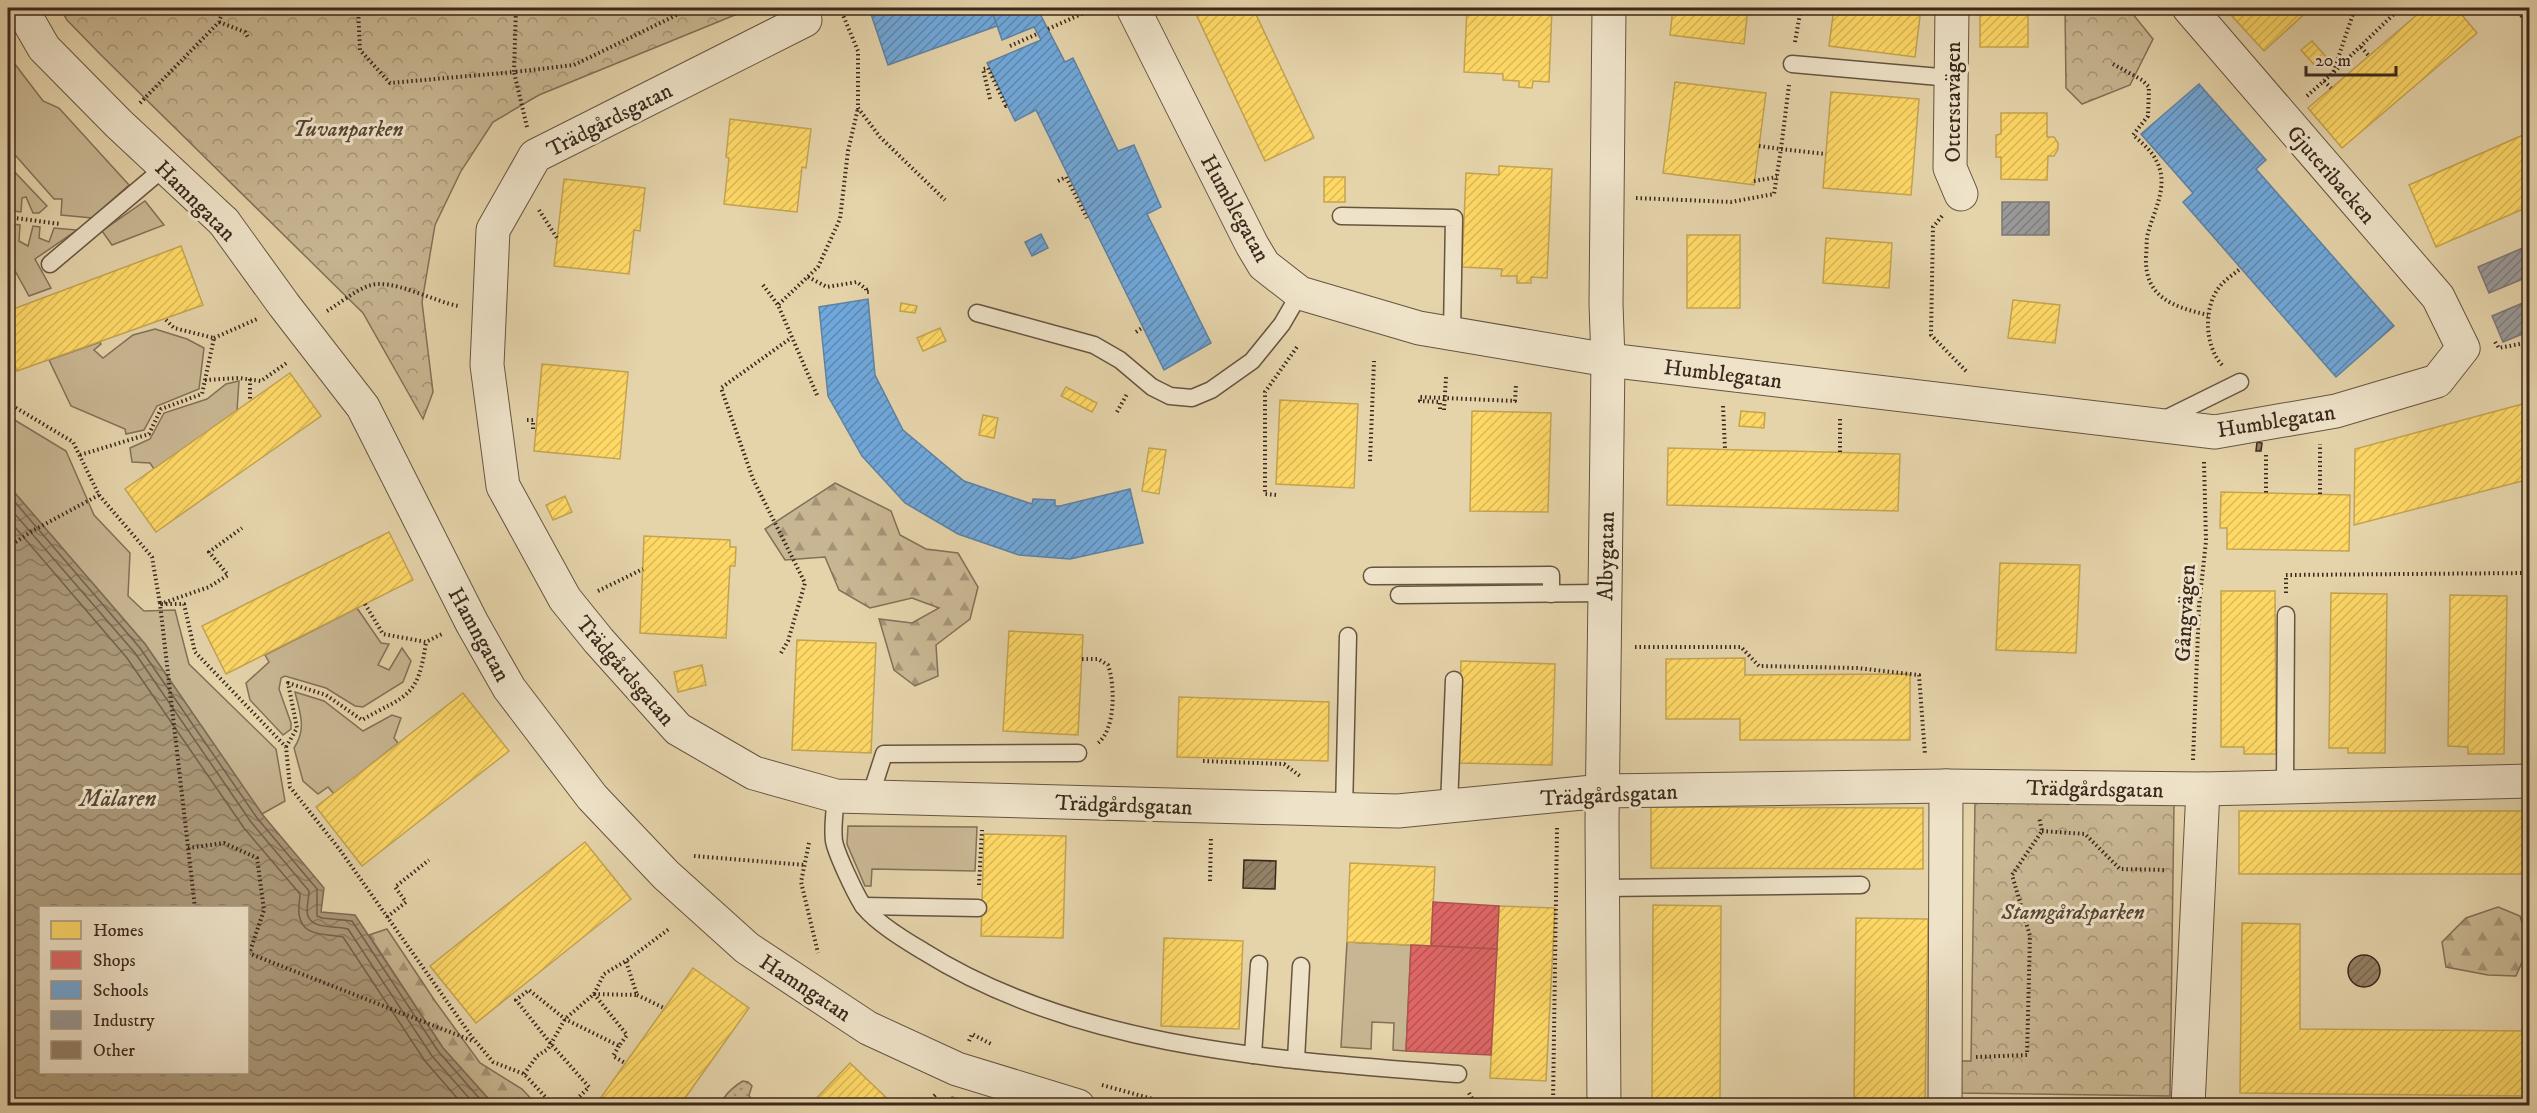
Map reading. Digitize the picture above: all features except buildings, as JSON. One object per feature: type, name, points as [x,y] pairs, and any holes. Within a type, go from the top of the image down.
[{"type":"street","name":"Hamngatan","points":[[21,8],[44,48],[119,124],[224,222],[284,305],[363,407],[472,623],[509,688],[592,797],[666,875],[747,948],[868,1028],[957,1069],[1078,1106]]},
{"type":"street","name":"Humblegatan","points":[[1133,8],[1264,265],[1300,293],[1375,317],[1419,328],[1608,360],[2215,432],[2337,411],[2437,381],[2463,348]]},
{"type":"street","name":"Albygatan","points":[[1604,1106],[1603,791],[1609,8]]},
{"type":"street","name":"Otterstavägen","points":[[1952,8],[1950,168],[1961,194]]},
{"type":"street","name":"Gjuteribacken","points":[[2188,8],[2438,297],[2463,348]]},
{"type":"street","name":"Trädgårdsgatan","points":[[804,20],[535,156],[493,230],[487,365],[503,486],[565,599],[599,642],[678,729],[754,773],[836,796],[1344,811],[1398,811],[1603,791],[1936,786],[2196,789],[2529,782]]},
{"type":"street","points":[[1936,786],[1946,1106]]},
{"type":"street","points":[[2188,1106],[2199,872],[2196,789]]},
{"type":"lane","points":[[1792,64],[1951,78]]},
{"type":"lane","points":[[50,264],[165,167]]},
{"type":"lane","points":[[1341,216],[1454,218],[1452,333]]},
{"type":"lane","points":[[977,313],[1094,345],[1120,360],[1135,380],[1170,396],[1192,398],[1211,390],[1252,361],[1282,324],[1300,293]]},
{"type":"lane","points":[[2155,424],[2240,382]]},
{"type":"lane","points":[[1372,576],[1551,575],[1551,594]]},
{"type":"lane","points":[[1399,595],[1605,593]]},
{"type":"lane","points":[[2285,787],[2286,615]]},
{"type":"lane","points":[[1344,811],[1348,636]]},
{"type":"lane","points":[[1449,806],[1454,680]]},
{"type":"lane","points":[[870,797],[884,754],[1078,753]]},
{"type":"lane","points":[[836,796],[834,842],[863,906],[895,934],[946,966],[1024,1000],[1130,1033],[1253,1055],[1458,1074]]},
{"type":"lane","points":[[1603,888],[1862,885]]},
{"type":"lane","points":[[863,906],[978,908]]},
{"type":"lane","points":[[1253,1055],[1259,964]]},
{"type":"lane","points":[[1296,1060],[1301,966]]},
{"type":"path","points":[[119,124],[219,22],[224,8]]},
{"type":"path","points":[[358,8],[360,50],[390,83],[574,65],[691,8]]},
{"type":"path","points":[[516,8],[514,72],[535,156]]},
{"type":"path","points":[[778,305],[818,267],[840,219],[848,151],[858,108],[858,51],[840,8]]},
{"type":"path","points":[[1629,198],[1731,202],[1774,194],[1801,8]]},
{"type":"path","points":[[2333,73],[2354,14],[2353,8]]},
{"type":"path","points":[[2306,97],[2400,8]]},
{"type":"path","points":[[2516,8],[2529,28]]},
{"type":"path","points":[[1048,29],[1086,12]]},
{"type":"path","points":[[219,22],[245,32],[249,39]]},
{"type":"path","points":[[1010,46],[1037,34]]},
{"type":"path","points":[[2361,47],[2369,56]]},
{"type":"path","points":[[2113,64],[2142,80],[2149,87],[2148,116],[2133,135],[2149,150],[2158,163],[2162,180],[2159,204],[2148,234],[2146,265],[2148,277],[2155,290],[2171,304],[2208,315]]},
{"type":"path","points":[[990,99],[983,69],[988,68],[1007,106],[999,109]]},
{"type":"path","points":[[2324,81],[2331,88]]},
{"type":"path","points":[[858,108],[880,137],[945,200]]},
{"type":"path","points":[[1759,146],[1826,154]]},
{"type":"path","points":[[1058,181],[1066,177],[1088,218],[1081,221]]},
{"type":"path","points":[[1754,181],[1777,177]]},
{"type":"path","points":[[1961,194],[1933,227],[1931,335],[1968,373]]},
{"type":"path","points":[[532,206],[542,212],[557,238]]},
{"type":"path","points":[[8,217],[56,223]]},
{"type":"path","points":[[2240,269],[2221,285],[2208,315],[2211,344],[2218,360],[2240,382]]},
{"type":"path","points":[[808,277],[827,287],[857,282],[866,289],[866,292],[869,292]]},
{"type":"path","points":[[327,311],[369,286],[385,285],[442,304],[489,310]]},
{"type":"path","points":[[763,285],[778,305],[817,395]]},
{"type":"path","points":[[165,319],[174,328],[214,338],[262,316]]},
{"type":"path","points":[[1136,332],[1143,327]]},
{"type":"path","points":[[80,455],[149,434],[161,409],[202,394],[214,338]]},
{"type":"path","points":[[781,653],[788,640],[805,583],[753,479],[721,388],[791,338]]},
{"type":"path","points":[[1276,495],[1265,494],[1265,392],[1299,344]]},
{"type":"path","points":[[205,380],[250,379],[261,381],[292,359]]},
{"type":"path","points":[[1370,461],[1374,361]]},
{"type":"path","points":[[1446,377],[1445,398],[1442,409],[1440,402],[1420,401],[1420,397],[1445,398],[1515,401],[1516,385]]},
{"type":"path","points":[[250,379],[250,401]]},
{"type":"path","points":[[1723,395],[1725,449]]},
{"type":"path","points":[[8,403],[73,442],[99,495],[152,557],[160,604],[195,906]]},
{"type":"path","points":[[1840,408],[1840,452]]},
{"type":"path","points":[[2320,454],[2320,494]]},
{"type":"path","name":"Gångvägen","points":[[2196,789],[2194,754],[2199,606],[2206,541],[2204,459]]},
{"type":"path","points":[[2266,462],[2266,493]]},
{"type":"path","points":[[8,547],[34,530],[99,495]]},
{"type":"path","points":[[160,604],[209,587],[228,575],[209,552],[242,528]]},
{"type":"path","points":[[596,592],[643,569]]},
{"type":"path","points":[[2286,615],[2286,575],[2529,573]]},
{"type":"path","points":[[160,604],[184,604],[195,652],[286,747]]},
{"type":"path","points":[[365,604],[383,634],[426,642],[445,632]]},
{"type":"path","points":[[426,642],[422,672],[406,697],[362,720],[326,695],[288,683],[297,728],[286,747],[290,787],[340,850],[476,1042],[494,1062],[524,1074],[554,1106]]},
{"type":"path","points":[[1604,647],[1741,647],[1759,666],[1857,668],[1919,675],[1936,786]]},
{"type":"path","points":[[1078,753],[1103,739],[1108,732],[1112,708],[1113,678],[1108,665],[1098,659],[1082,659]]},
{"type":"path","points":[[1203,761],[1284,764],[1308,783]]},
{"type":"path","points":[[1946,1056],[2027,1055],[2030,936],[2012,875],[2042,831],[2034,787]]},
{"type":"path","points":[[978,908],[982,823]]},
{"type":"path","points":[[1557,824],[1552,1105],[1566,1106]]},
{"type":"path","points":[[1210,880],[1211,830]]},
{"type":"path","points":[[2042,831],[2085,834],[2120,869],[2199,872]]},
{"type":"path","points":[[810,842],[801,882],[818,953]]},
{"type":"path","points":[[188,848],[224,843],[257,858],[264,910],[249,950]]},
{"type":"path","points":[[694,856],[805,865]]},
{"type":"path","points":[[387,917],[406,902],[394,887],[429,860]]},
{"type":"path","points":[[524,1074],[537,1056],[548,1049],[565,1019],[594,994],[604,974],[626,961],[669,929]]},
{"type":"path","points":[[249,953],[476,1042]]},
{"type":"path","points":[[626,961],[637,995]]},
{"type":"path","points":[[570,1106],[589,1087],[516,1000],[529,990],[565,1019],[619,1046]]},
{"type":"path","points":[[594,994],[637,995],[664,1008]]},
{"type":"path","points":[[594,994],[627,1035],[613,1056],[625,1063]]},
{"type":"path","points":[[925,1106],[941,1090]]},
{"type":"green space","name":"Tuvanparken","points":[[60,8],[752,8],[539,95],[493,122],[461,171],[435,225],[422,302],[433,392],[423,419],[363,313],[100,54],[67,20]]},
{"type":"green space","points":[[2065,8],[2128,8],[2153,39],[2130,85],[2082,104],[2066,88]]},
{"type":"green space","points":[[8,55],[43,101],[59,108],[129,185],[92,218],[61,215],[62,199],[54,199],[8,147]]},
{"type":"green space","points":[[8,165],[47,206],[39,213],[33,213],[26,197],[22,198],[21,212],[14,211],[8,180]]},
{"type":"green space","points":[[145,201],[164,225],[112,245],[102,231]]},
{"type":"green space","points":[[13,224],[20,225],[19,241],[28,246],[33,226],[40,227],[39,238],[49,242],[54,228],[77,230],[35,259],[51,288],[29,296],[14,269],[8,272],[8,236]]},
{"type":"green space","points":[[155,329],[187,339],[204,348],[199,389],[157,406],[144,430],[126,434],[125,429],[71,406],[49,360],[100,342],[101,344],[94,350],[103,358],[133,335]]},
{"type":"green space","points":[[239,381],[237,411],[154,469],[150,463],[132,462],[130,448],[150,439],[164,413],[207,399],[226,384]]},
{"type":"green space","points":[[8,416],[66,451],[94,515],[130,553],[128,596],[144,611],[175,610],[189,664],[276,749],[285,801],[262,814],[145,644],[8,485]]},
{"type":"green space","points":[[835,483],[891,511],[900,535],[926,549],[958,553],[978,587],[970,619],[936,645],[938,676],[915,686],[894,670],[879,619],[912,623],[939,608],[912,598],[870,608],[839,590],[825,557],[785,560],[765,529]]},
{"type":"green space","points":[[357,608],[381,643],[389,644],[378,665],[389,670],[402,648],[411,661],[403,682],[363,707],[355,706],[326,688],[285,676],[281,678],[279,689],[291,729],[283,735],[250,700],[246,683],[269,662],[265,655]]},
{"type":"green space","points":[[295,692],[324,701],[363,731],[392,715],[401,718],[394,738],[398,743],[334,794],[328,787],[318,794],[303,781],[294,748],[301,727]]},
{"type":"green space","name":"Stamgårdsparken","points":[[1975,801],[2174,804],[2170,1096],[1955,1093],[1956,1061],[1971,1061]]},
{"type":"green space","points":[[848,826],[977,827],[975,871],[872,869],[871,886],[865,886],[847,844]]},
{"type":"green space","points":[[2498,907],[2520,916],[2529,946],[2516,976],[2488,975],[2446,967],[2442,942],[2466,918]]},
{"type":"green space","points":[[387,929],[480,1063],[522,1089],[537,1105],[494,1105],[443,1048],[369,935]]},
{"type":"green space","points":[[1347,942],[1411,945],[1406,1051],[1393,1050],[1394,1023],[1372,1022],[1371,1049],[1341,1047]]},
{"type":"green space","points":[[743,1081],[752,1086],[749,1095],[751,1105],[724,1105],[725,1096]]},
{"type":"green space","points":[[952,1097],[977,1105],[943,1105]]},
{"type":"water","name":"Mälaren","points":[[8,485],[145,644],[262,814],[324,888],[321,912],[355,915],[443,1048],[494,1105],[8,1105]]}]
